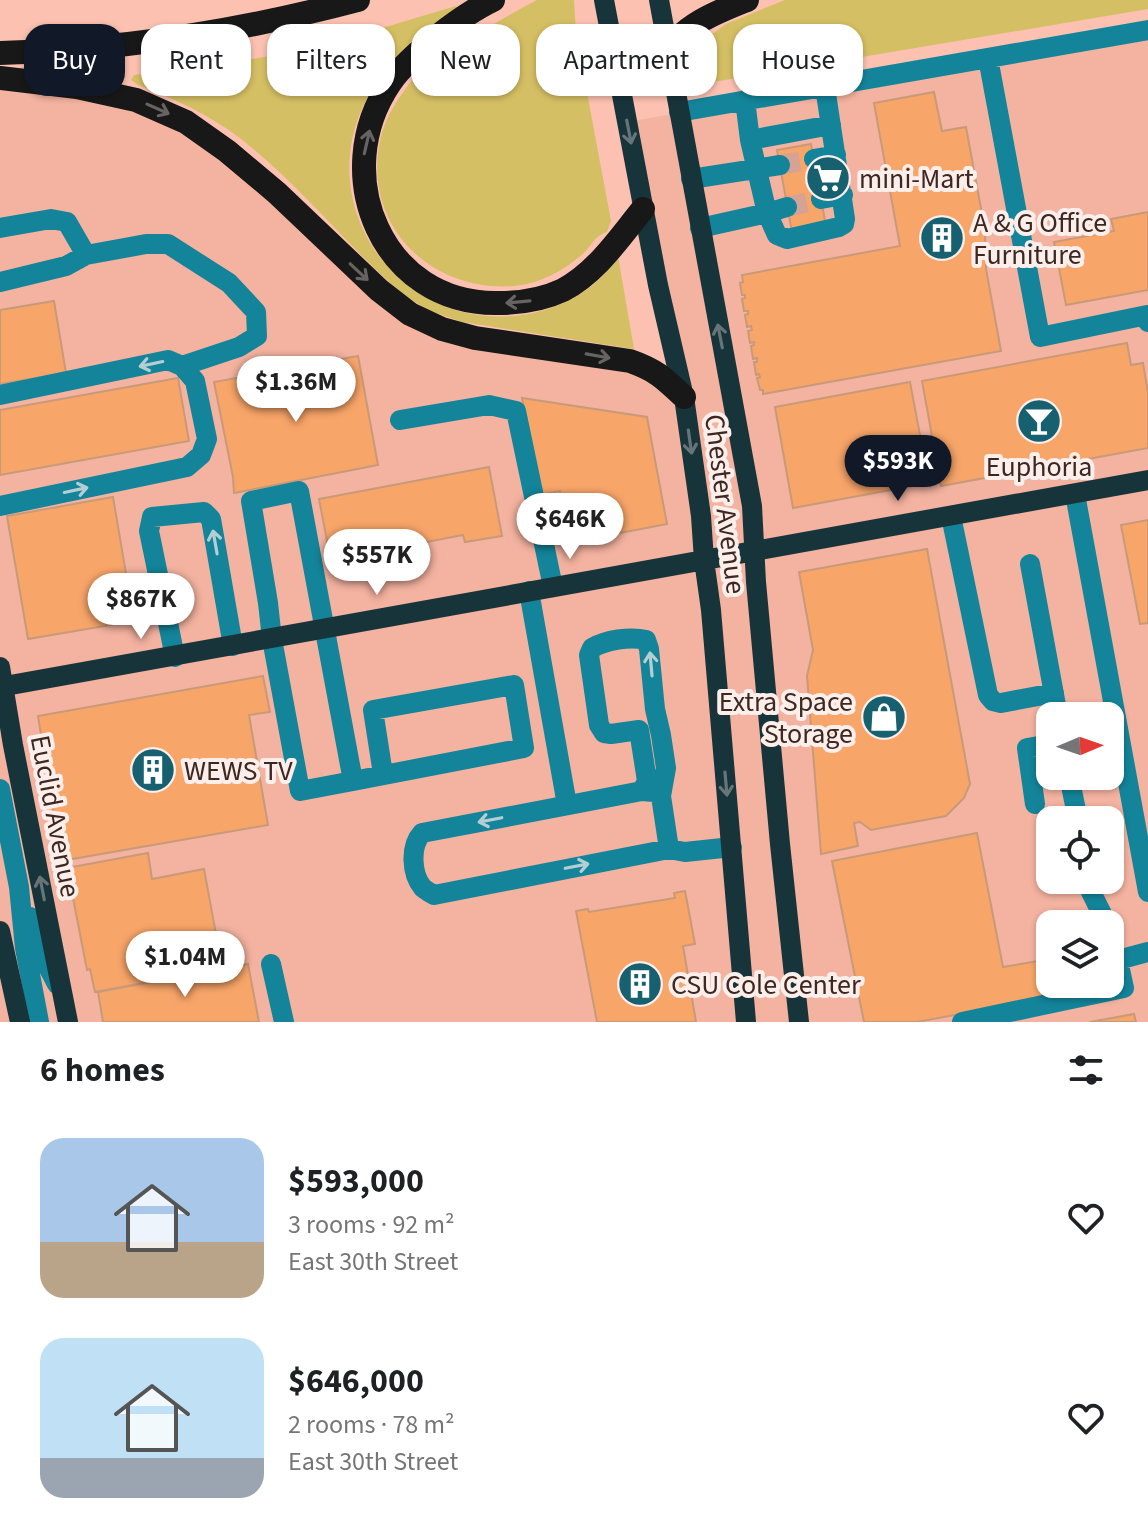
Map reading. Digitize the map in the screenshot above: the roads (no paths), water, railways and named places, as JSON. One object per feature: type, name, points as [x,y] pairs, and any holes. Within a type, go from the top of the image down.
[{"type":"highway","points":[[0,53],[173,39],[289,18],[358,0]]},
{"type":"highway","points":[[493,0],[449,28],[409,61],[389,84],[373,117],[363,158],[366,199],[382,238],[395,257],[409,272],[435,290],[454,297],[482,303],[538,300],[582,278],[601,261],[643,209]]},
{"type":"highway","points":[[700,24],[747,0]]},
{"type":"highway","points":[[0,78],[77,87],[136,100],[186,122],[277,193],[379,290],[410,314],[442,329],[475,338],[630,361],[650,368],[684,397]]},
{"type":"main road","name":"Chester Avenue","points":[[604,0],[658,285],[684,397],[701,516],[746,1022]]},
{"type":"main road","name":"Chester Avenue","points":[[659,0],[664,24]]},
{"type":"main road","name":"Chester Avenue","points":[[676,96],[752,506],[780,844],[799,1022]]},
{"type":"main road","points":[[1,680],[175,657],[1148,480]]},
{"type":"main road","name":"Euclid Avenue","points":[[1,680],[68,1022]]},
{"type":"main road","points":[[0,931],[20,1022]]},
{"type":"street","points":[[863,80],[1148,30]]},
{"type":"street","points":[[988,58],[1040,337],[1147,315],[1148,322]]},
{"type":"street","points":[[679,112],[770,96]]},
{"type":"street","points":[[745,100],[757,169],[777,210],[777,235],[787,239],[844,224],[843,195],[826,96]]},
{"type":"street","points":[[750,140],[831,125]]},
{"type":"street","points":[[814,159],[836,155]]},
{"type":"street","points":[[691,179],[780,165]]},
{"type":"street","points":[[821,199],[843,195]]},
{"type":"street","points":[[700,228],[777,210]]},
{"type":"street","points":[[0,228],[51,219],[67,222],[86,255]]},
{"type":"street","points":[[0,282],[66,266],[86,255],[146,244],[168,244],[229,283],[256,312],[257,336],[239,347],[182,366]]},
{"type":"street","points":[[0,395],[168,360],[182,366],[195,381],[207,439],[201,455],[187,467],[0,506]]},
{"type":"street","points":[[400,420],[489,405],[516,411],[553,587]]},
{"type":"street","points":[[353,781],[299,491],[251,501],[300,791],[353,781],[383,774],[524,748],[514,685],[373,710],[383,774]]},
{"type":"street","points":[[1075,494],[1109,702]]},
{"type":"street","points":[[175,657],[149,531],[152,517],[204,512],[211,519],[233,646]]},
{"type":"street","points":[[951,516],[988,695],[993,701],[1001,703],[1054,693]]},
{"type":"street","points":[[1030,564],[1056,702]]},
{"type":"street","points":[[529,591],[567,805]]},
{"type":"street","points":[[652,794],[666,768],[646,640],[638,638],[602,643],[592,648],[589,655],[599,725],[604,733],[639,730],[649,723],[655,709]]},
{"type":"street","points":[[639,730],[647,781],[669,849]]},
{"type":"street","points":[[1035,804],[1027,748],[1036,746]]},
{"type":"street","points":[[1124,766],[1142,829],[1148,892]]},
{"type":"street","points":[[0,789],[19,887],[25,948],[39,1022]]},
{"type":"street","points":[[652,794],[567,805],[422,833],[415,840],[413,855],[417,876],[424,888],[434,895],[669,849],[685,852],[732,847]]},
{"type":"street","points":[[19,887],[45,961],[62,992]]},
{"type":"street","points":[[1124,958],[1148,952]]},
{"type":"street","points":[[271,964],[284,1022]]},
{"type":"street","points":[[962,1022],[1076,998]]},
{"type":"tunnel","points":[[780,165],[814,159]]},
{"type":"tunnel","points":[[787,207],[821,199]]},
{"type":"place","name":"mini-Mart","points":[[828,178]]},
{"type":"place","name":"A & G Office Furniture","points":[[942,238]]},
{"type":"place","name":"Euphoria","points":[[1039,421]]},
{"type":"place","name":"Extra Space Storage","points":[[884,717]]},
{"type":"place","name":"WEWS TV","points":[[153,770]]},
{"type":"place","name":"CSU Cole Center","points":[[640,984]]}]
